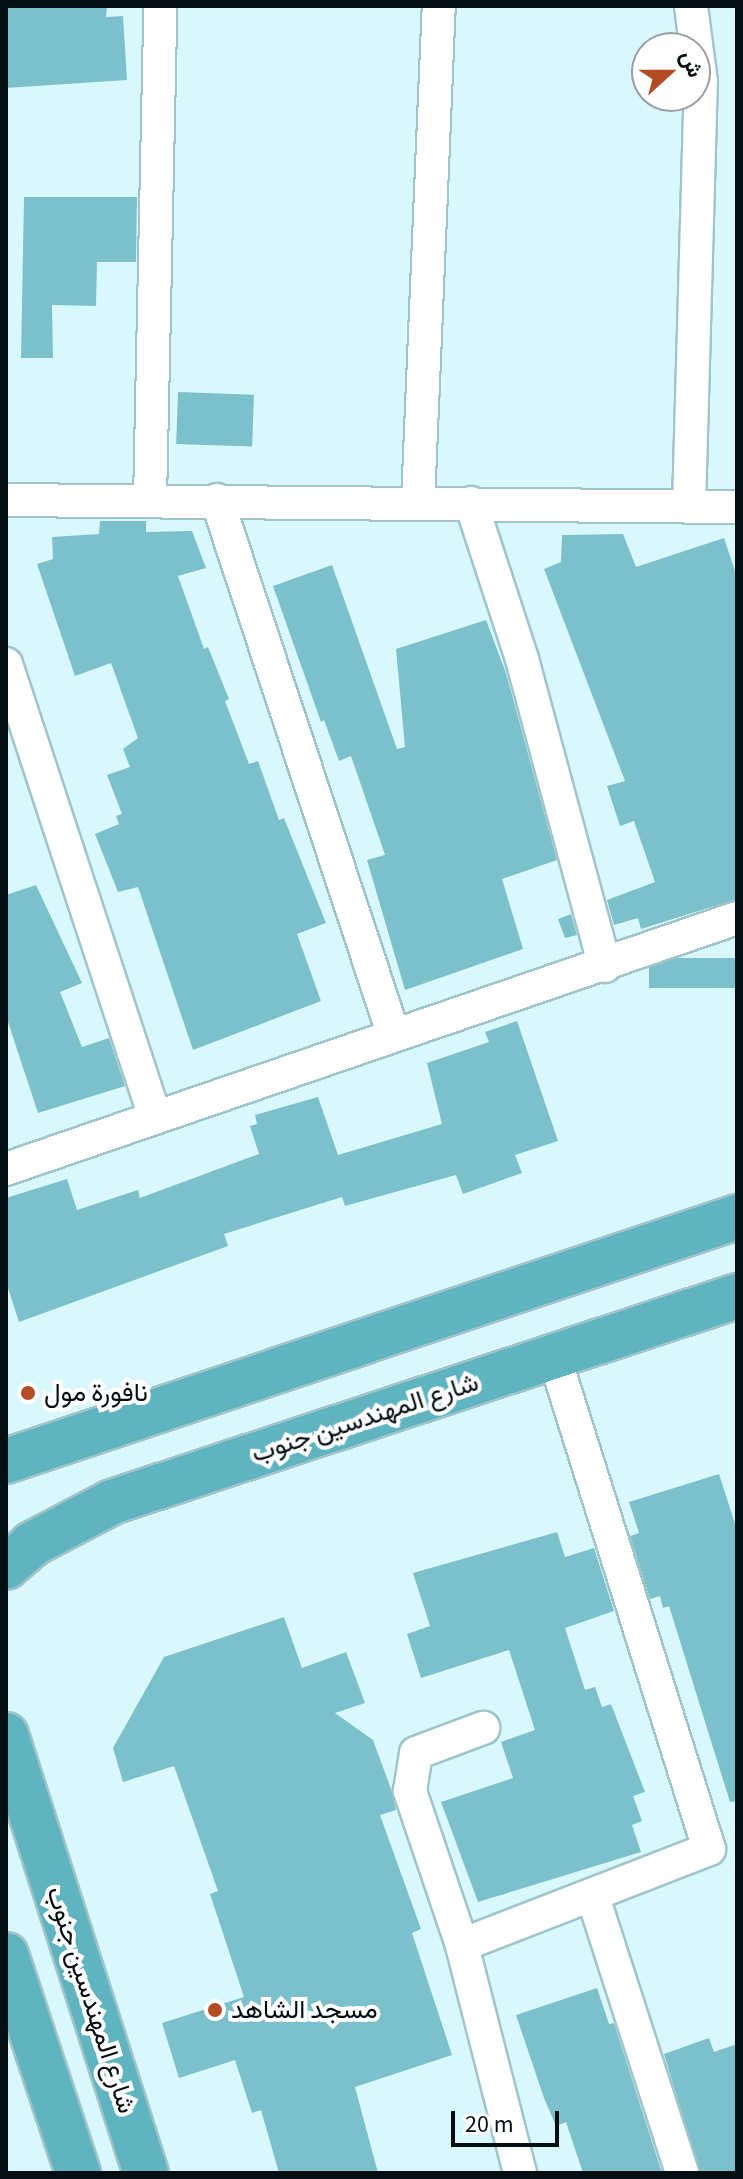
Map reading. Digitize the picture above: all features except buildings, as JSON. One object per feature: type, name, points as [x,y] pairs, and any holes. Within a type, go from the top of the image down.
[{"type":"highway","points":[[6,1461],[737,1217]]},
{"type":"highway","name":"شارع المهندسين جنوب","points":[[6,1567],[32,1544],[112,1502],[737,1296]]},
{"type":"highway","name":"شارع المهندسين جنوب","points":[[6,1735],[146,2173]]},
{"type":"highway","points":[[6,1955],[78,2173]]},
{"type":"street","points":[[150,501],[160,6]]},
{"type":"street","points":[[418,502],[439,6]]},
{"type":"street","points":[[689,506],[701,82],[691,6]]},
{"type":"street","points":[[6,500],[737,507]]},
{"type":"street","points":[[217,500],[393,1033]]},
{"type":"street","points":[[471,503],[522,659],[605,966]]},
{"type":"street","points":[[6,664],[155,1117]]},
{"type":"street","points":[[6,1169],[393,1033],[605,966],[737,918]]},
{"type":"street","points":[[462,1945],[593,1897],[709,1849],[554,1356]]},
{"type":"street","points":[[483,1728],[416,1753],[410,1791],[462,1945],[520,2173]]},
{"type":"street","points":[[593,1897],[682,2173]]},
{"type":"place","name":"نافورة مول","points":[[28,1393]]},
{"type":"place","name":"مسجد الشاهد","points":[[215,2010]]}]
